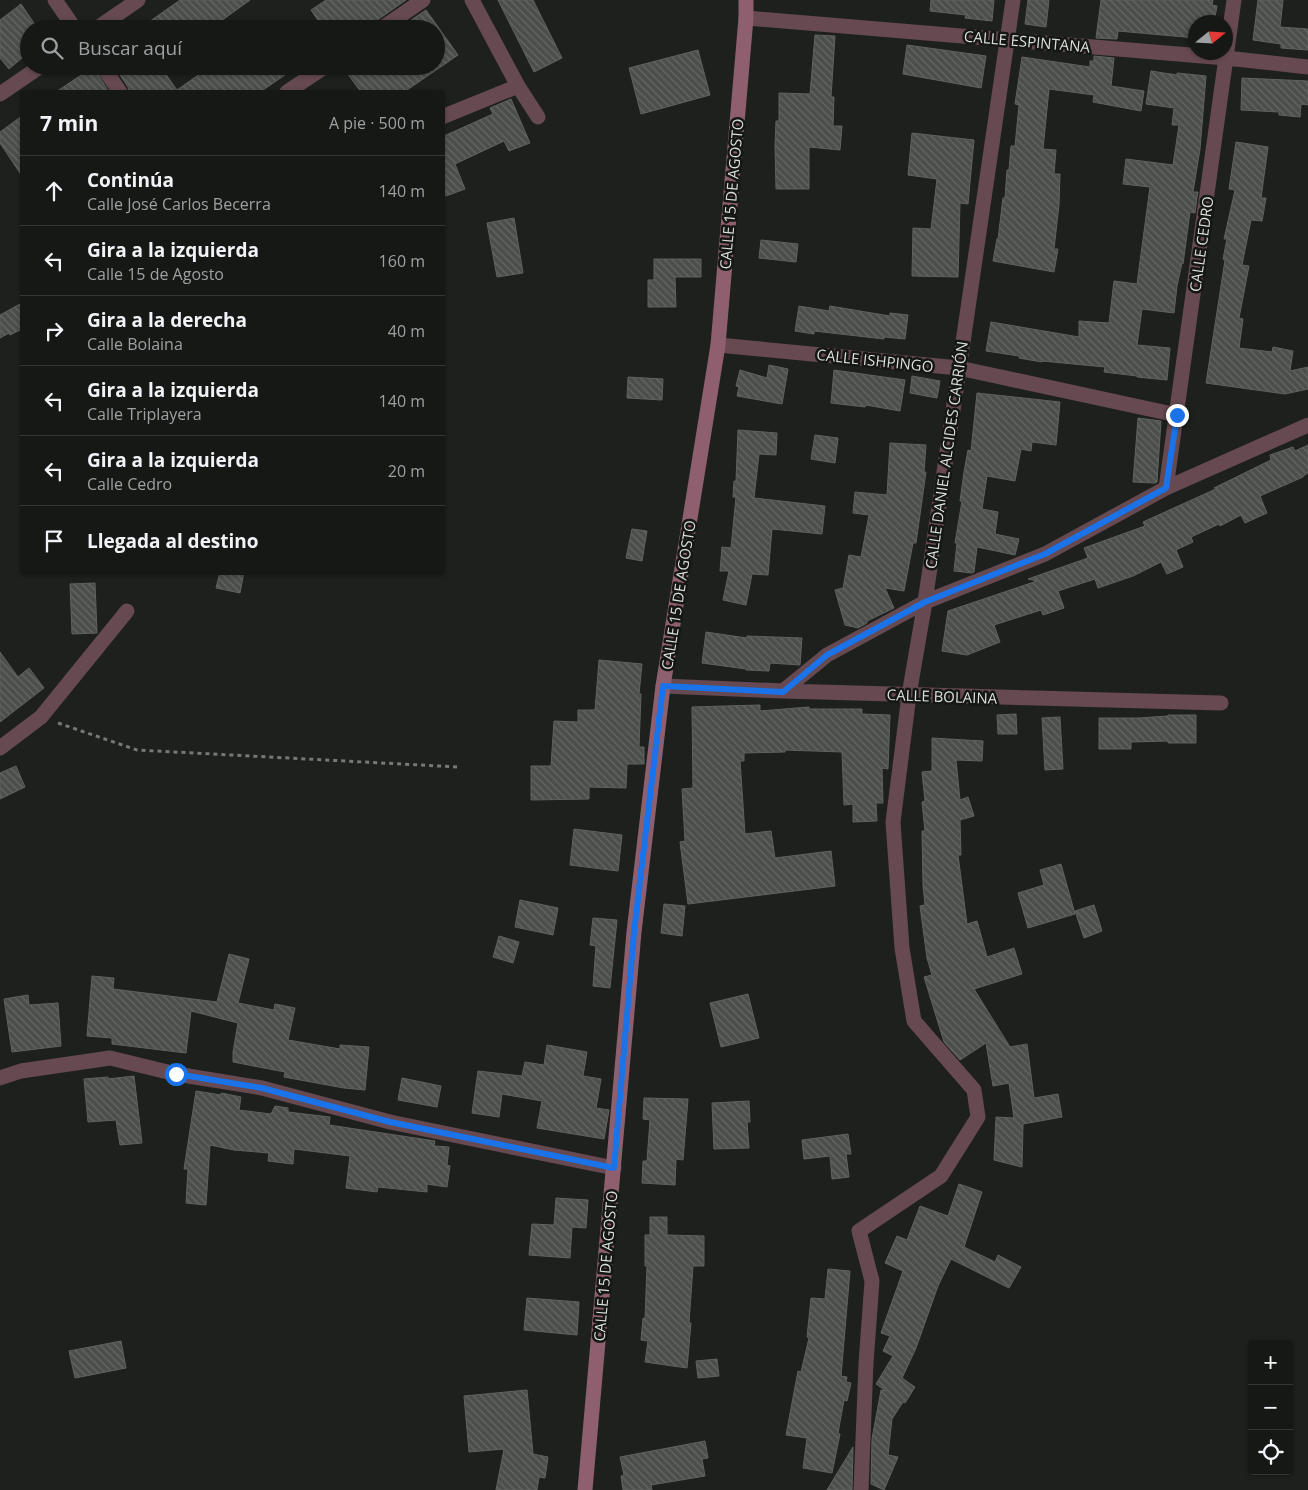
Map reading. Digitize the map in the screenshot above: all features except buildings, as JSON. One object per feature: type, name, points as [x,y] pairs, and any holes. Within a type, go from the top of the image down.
[{"type":"street","points":[[55,0],[69,20]]},
{"type":"street","points":[[109,20],[138,0]]},
{"type":"street","points":[[394,20],[423,0]]},
{"type":"street","points":[[472,0],[518,86],[538,117]]},
{"type":"street","name":"CALLE 15 DE AGOSTO","points":[[585,1490],[634,932],[663,686],[718,345],[746,0]]},
{"type":"street","name":"CALLE DANIEL ALCIDES CARRIÓN","points":[[861,1490],[866,1363],[872,1281],[859,1231],[941,1176],[978,1117],[974,1090],[914,1021],[902,948],[893,822],[910,695],[1013,0]]},
{"type":"street","name":"CALLE CEDRO","points":[[1232,15],[1234,0]]},
{"type":"street","name":"CALLE ESPINTANA","points":[[746,18],[1188,55]]},
{"type":"street","name":"CALLE ESPINTANA","points":[[1233,59],[1308,67]]},
{"type":"street","name":"CALLE CEDRO","points":[[1166,488],[1226,60]]},
{"type":"street","points":[[0,94],[28,75]]},
{"type":"street","points":[[108,75],[119,90]]},
{"type":"street","points":[[291,90],[313,75]]},
{"type":"street","points":[[445,116],[518,86]]},
{"type":"street","name":"CALLE ISHPINGO","points":[[718,345],[959,368],[1177,415]]},
{"type":"street","points":[[783,692],[827,655],[925,602],[1045,554],[1166,488],[1308,425]]},
{"type":"street","points":[[0,748],[41,717],[127,611]]},
{"type":"street","name":"CALLE BOLAINA","points":[[663,686],[783,692],[1221,703]]},
{"type":"street","points":[[0,1078],[21,1071],[110,1058],[176,1074],[262,1088],[390,1122],[614,1168]]},
{"type":"path","points":[[41,717],[137,750],[458,767]]},
{"type":"route","points":[[176,1074],[262,1088],[390,1122],[614,1168],[634,932],[663,686],[783,692],[827,655],[925,602],[1045,554],[1166,488],[1177,415]]}]
